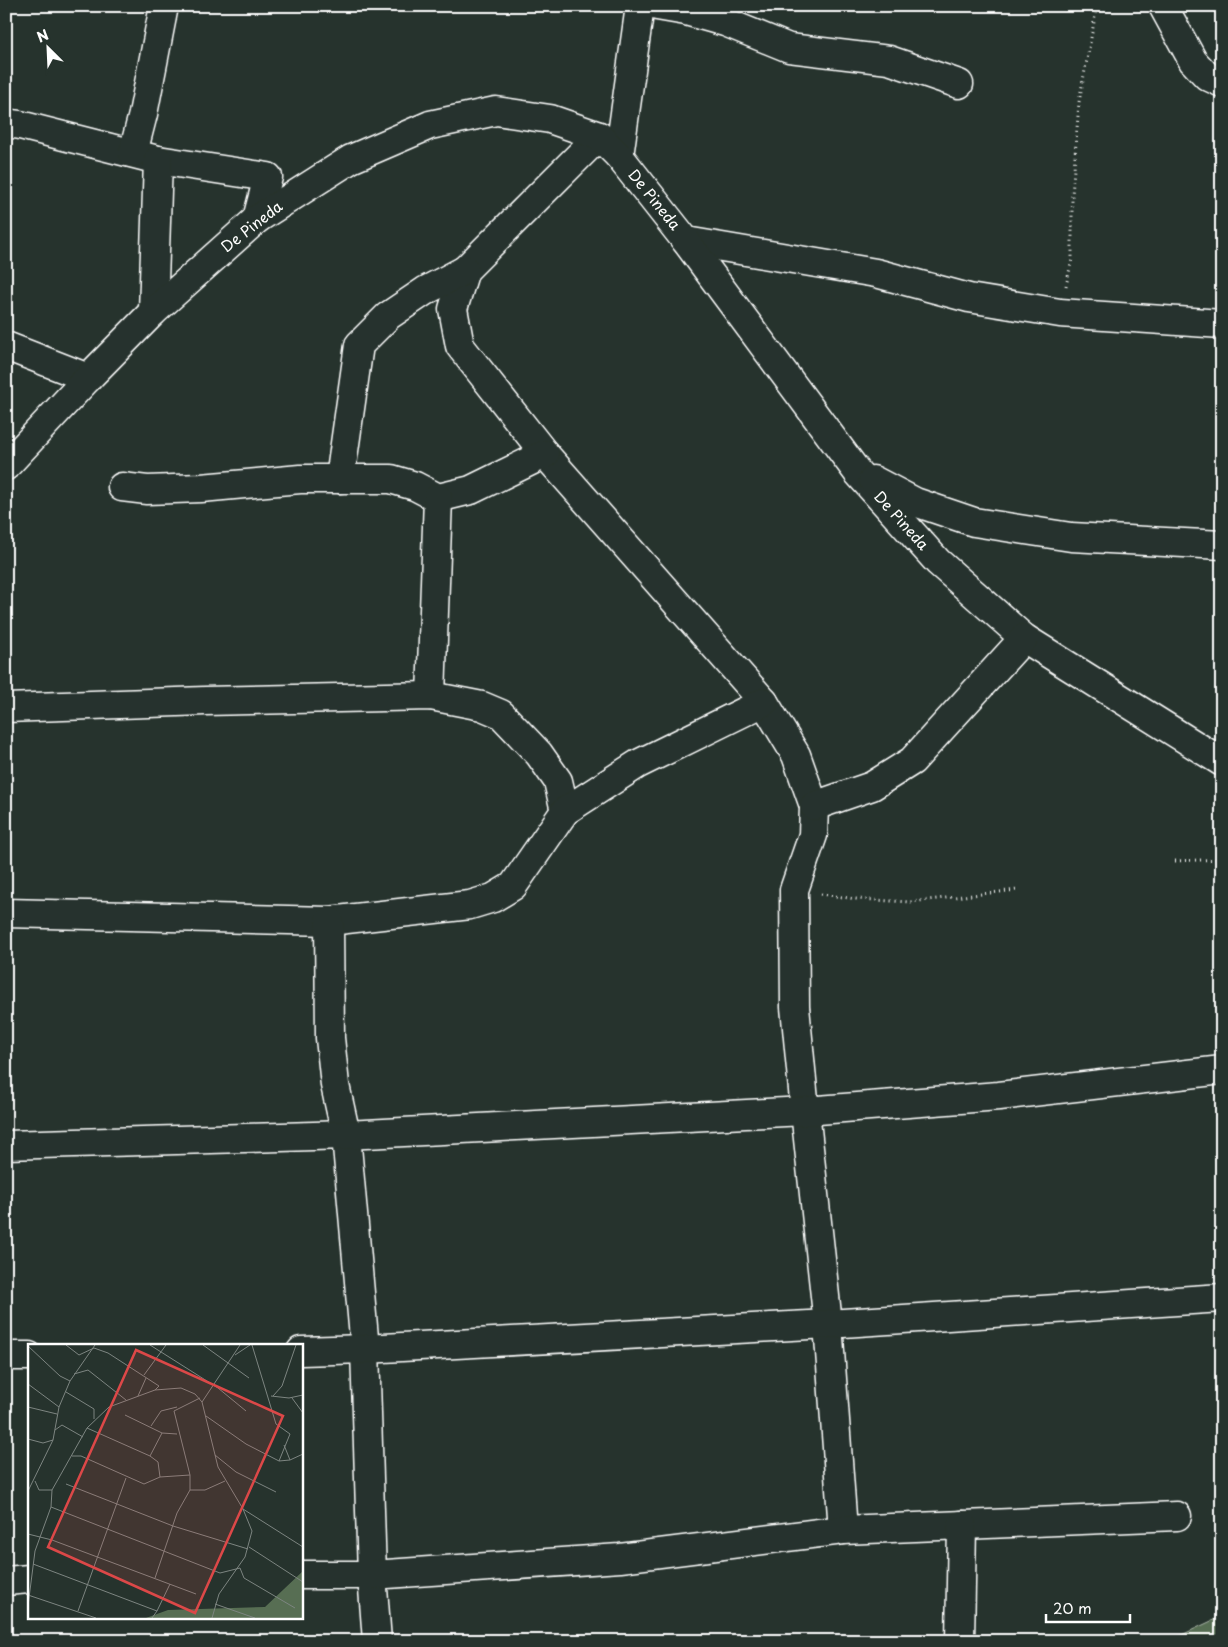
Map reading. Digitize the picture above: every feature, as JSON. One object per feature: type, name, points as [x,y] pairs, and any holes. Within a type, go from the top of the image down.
[{"type":"street","points":[[153,312],[143,114],[164,6]]},
{"type":"street","points":[[619,156],[640,6]]},
{"type":"street","points":[[657,6],[686,11],[725,22],[789,48],[889,60],[959,84]]},
{"type":"street","points":[[1163,6],[1192,61],[1207,76],[1222,83]]},
{"type":"street","name":"De Pineda","points":[[6,466],[153,312],[257,219],[351,159],[430,125],[496,111],[550,118],[599,136],[619,156],[686,241],[858,473],[938,562],[1024,638],[1222,762]]},
{"type":"street","points":[[6,123],[145,156],[268,178],[257,219]]},
{"type":"street","points":[[340,479],[359,345],[388,316],[425,291],[465,270],[599,136]]},
{"type":"street","points":[[686,241],[876,273],[969,298],[1060,313],[1222,324]]},
{"type":"street","points":[[465,270],[452,309],[460,346],[545,454],[764,702],[796,754],[814,806],[813,835],[794,890],[795,1007],[828,1324],[844,1530]]},
{"type":"street","points":[[6,346],[88,378]]},
{"type":"street","points":[[122,487],[147,490],[201,488],[300,479],[391,479],[415,486],[438,498],[471,490],[545,454]]},
{"type":"street","points":[[858,473],[915,502],[974,522],[1071,537],[1222,545]]},
{"type":"street","points":[[431,696],[438,498]]},
{"type":"street","points":[[814,806],[872,786],[912,761],[1024,638]]},
{"type":"street","points":[[6,708],[431,696],[482,706],[500,714],[539,754],[558,781],[565,811]]},
{"type":"street","points":[[6,913],[329,921],[470,905],[493,898],[513,886],[565,811],[638,764],[764,702]]},
{"type":"street","points":[[329,921],[330,1038],[335,1085],[346,1136],[365,1349],[372,1575],[377,1641]]},
{"type":"street","points":[[6,1144],[346,1136],[805,1111],[999,1096],[1222,1070]]},
{"type":"street","points":[[302,1351],[828,1324],[1222,1298]]},
{"type":"street","points":[[6,1356],[28,1356]]},
{"type":"street","points":[[302,1575],[372,1575],[620,1558],[844,1530],[1177,1516]]},
{"type":"street","points":[[960,1641],[962,1524]]},
{"type":"street","points":[[6,1581],[28,1580]]},
{"type":"path","points":[[1060,313],[1072,258],[1072,196],[1079,102],[1097,6]]},
{"type":"path","points":[[1175,861],[1222,859]]},
{"type":"path","points":[[794,890],[856,899],[910,902],[1017,890]]},
{"type":"green space","points":[[1222,1616],[1222,1641],[1169,1641]]}]
